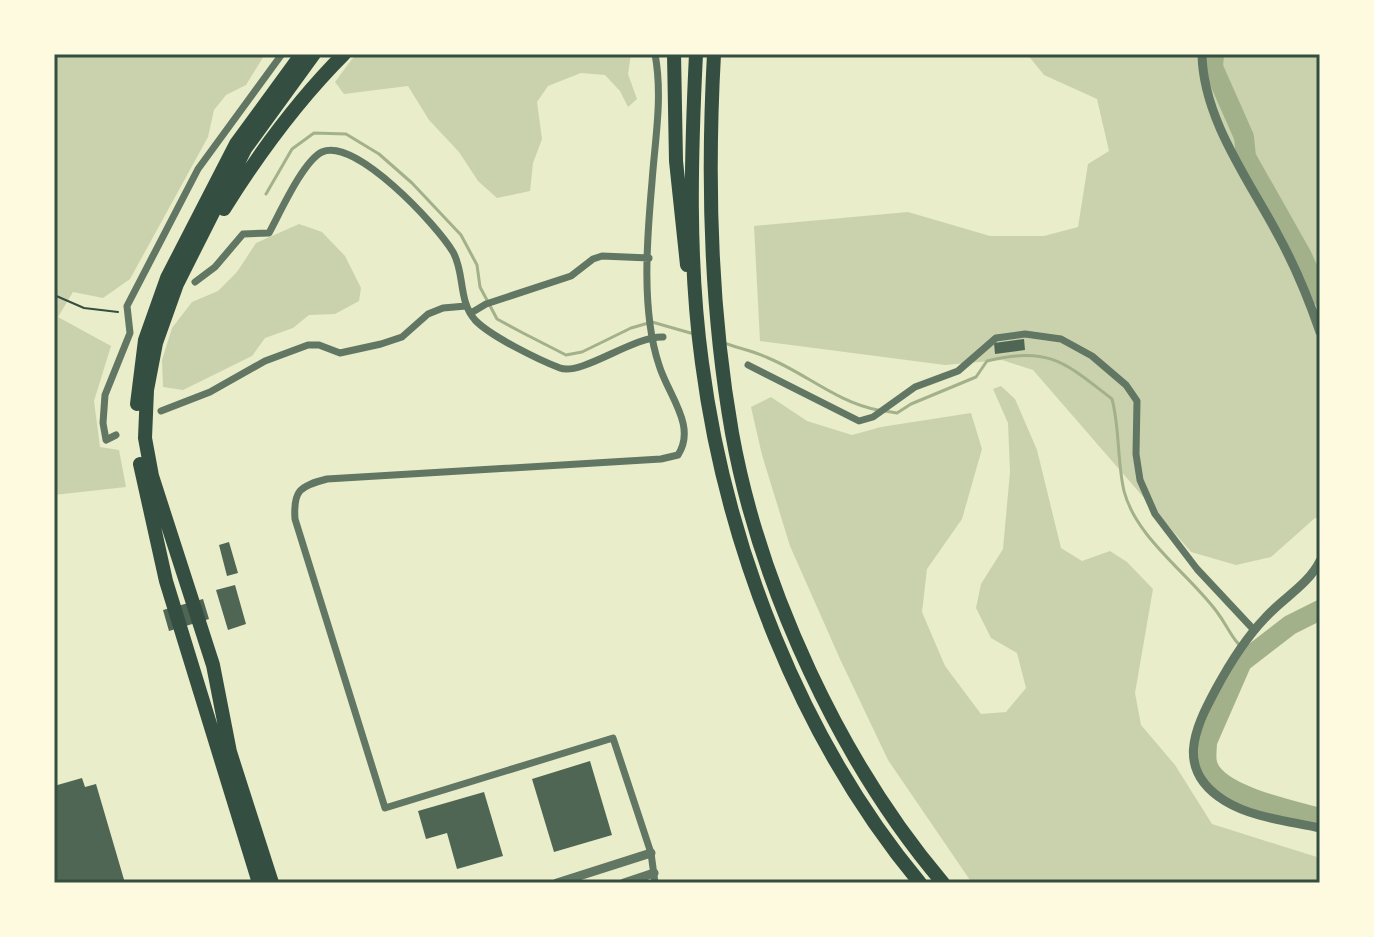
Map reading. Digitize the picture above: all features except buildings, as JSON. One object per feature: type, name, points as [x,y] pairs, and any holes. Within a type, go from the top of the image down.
[{"type":"highway","points":[[259,883],[166,581],[136,437],[137,387],[145,340],[167,278],[236,144],[302,54]]},
{"type":"highway","points":[[272,883],[230,752],[213,665],[152,476],[145,438],[147,390],[156,343],[177,284],[245,149],[314,54]]},
{"type":"highway","points":[[177,284],[257,157],[311,87],[344,54]]},
{"type":"highway","points":[[674,54],[676,161],[681,220],[714,439],[733,515],[757,589],[822,735],[861,802],[920,883]]},
{"type":"highway","points":[[696,54],[692,196],[702,360]]},
{"type":"highway","points":[[714,54],[710,179],[713,273],[721,360],[733,436],[751,510],[774,583],[802,654],[839,728],[879,794],[943,883]]},
{"type":"street","points":[[116,435],[106,440],[103,423],[105,395],[130,333],[127,306],[198,169],[282,54]]},
{"type":"street","points":[[624,883],[654,878],[651,853],[613,738],[385,808],[295,519],[294,503],[298,491],[308,484],[327,479],[661,459],[678,455],[686,442],[684,425],[659,366],[652,336],[649,258],[651,183],[659,110],[655,54]]},
{"type":"street","points":[[1202,54],[1202,70],[1209,99],[1226,139],[1281,240],[1320,332]]},
{"type":"street","points":[[195,282],[215,267],[243,234],[269,233],[310,162],[323,152],[344,152],[373,169],[406,197],[442,239],[457,262],[468,310],[492,333],[564,370],[577,368],[652,336],[663,337]]},
{"type":"street","points":[[161,411],[210,392],[265,361],[308,345],[319,345],[340,353],[381,344],[402,337],[428,314],[443,308],[468,310],[571,276],[602,256],[649,258]]},
{"type":"street","points":[[128,313],[139,310]]},
{"type":"street","points":[[748,365],[859,421],[873,417],[915,387],[958,371],[996,338],[1025,334],[1061,339],[1092,356],[1126,385],[1137,401],[1136,454],[1140,480],[1155,514],[1197,569],[1254,630]]},
{"type":"street","points":[[1320,561],[1314,574],[1243,642],[1197,725],[1193,751],[1198,772],[1208,787],[1226,802],[1262,816],[1320,828]]},
{"type":"street","points":[[557,883],[651,853]]},
{"type":"path","points":[[54,295],[84,308],[128,313]]},
{"type":"green space","points":[[54,54],[265,54],[246,85],[226,95],[214,110],[208,137],[130,279],[103,298],[73,292],[58,317],[111,346],[94,401],[100,447],[119,450],[126,487],[54,495]]},
{"type":"green space","points":[[359,54],[631,54],[628,74],[637,99],[628,107],[620,91],[605,75],[581,73],[548,86],[537,102],[542,139],[533,163],[530,191],[497,198],[478,181],[459,152],[429,120],[408,86],[344,94],[335,82]]},
{"type":"green space","points":[[1027,54],[1320,54],[1320,518],[1315,518],[1271,557],[1236,565],[1191,552],[1033,370],[1002,360],[945,365],[760,341],[754,226],[908,212],[990,236],[1044,236],[1078,227],[1088,164],[1109,151],[1097,99],[1044,75]]},
{"type":"green space","points":[[299,224],[322,232],[345,256],[361,288],[359,301],[335,314],[309,315],[293,328],[265,338],[252,356],[183,390],[163,387],[162,360],[172,328],[192,302],[218,291],[237,272],[256,243]]},
{"type":"green space","points":[[1001,386],[1015,399],[1037,450],[1061,548],[1082,561],[1110,551],[1127,562],[1153,589],[1135,693],[1141,725],[1175,765],[1212,824],[1320,858],[1320,883],[972,883],[888,760],[790,546],[751,407],[771,397],[807,421],[852,435],[881,427],[971,413],[982,449],[962,519],[927,569],[922,612],[945,666],[981,714],[1006,712],[1026,688],[1017,653],[991,638],[976,608],[981,584],[1003,549],[1010,472],[1008,423],[993,389]]},
{"type":"waterway","points":[[1214,54],[1213,67],[1244,137],[1246,157],[1302,256],[1320,296]]},
{"type":"waterway","points":[[266,194],[292,149],[314,133],[346,134],[379,154],[412,183],[461,235],[477,265],[480,287],[497,319],[566,355],[582,352],[631,328],[652,322],[694,334]]},
{"type":"waterway","points":[[724,343],[780,363],[834,394],[878,410]]},
{"type":"waterway","points":[[885,411],[897,413],[976,377],[987,361],[1008,357],[1026,355],[1055,360],[1081,375],[1112,399],[1120,468],[1130,508],[1151,540],[1205,598],[1234,639],[1250,655]]},
{"type":"waterway","points":[[1320,610],[1290,625],[1242,662],[1207,742],[1206,757],[1211,772],[1231,789],[1320,818]]}]
